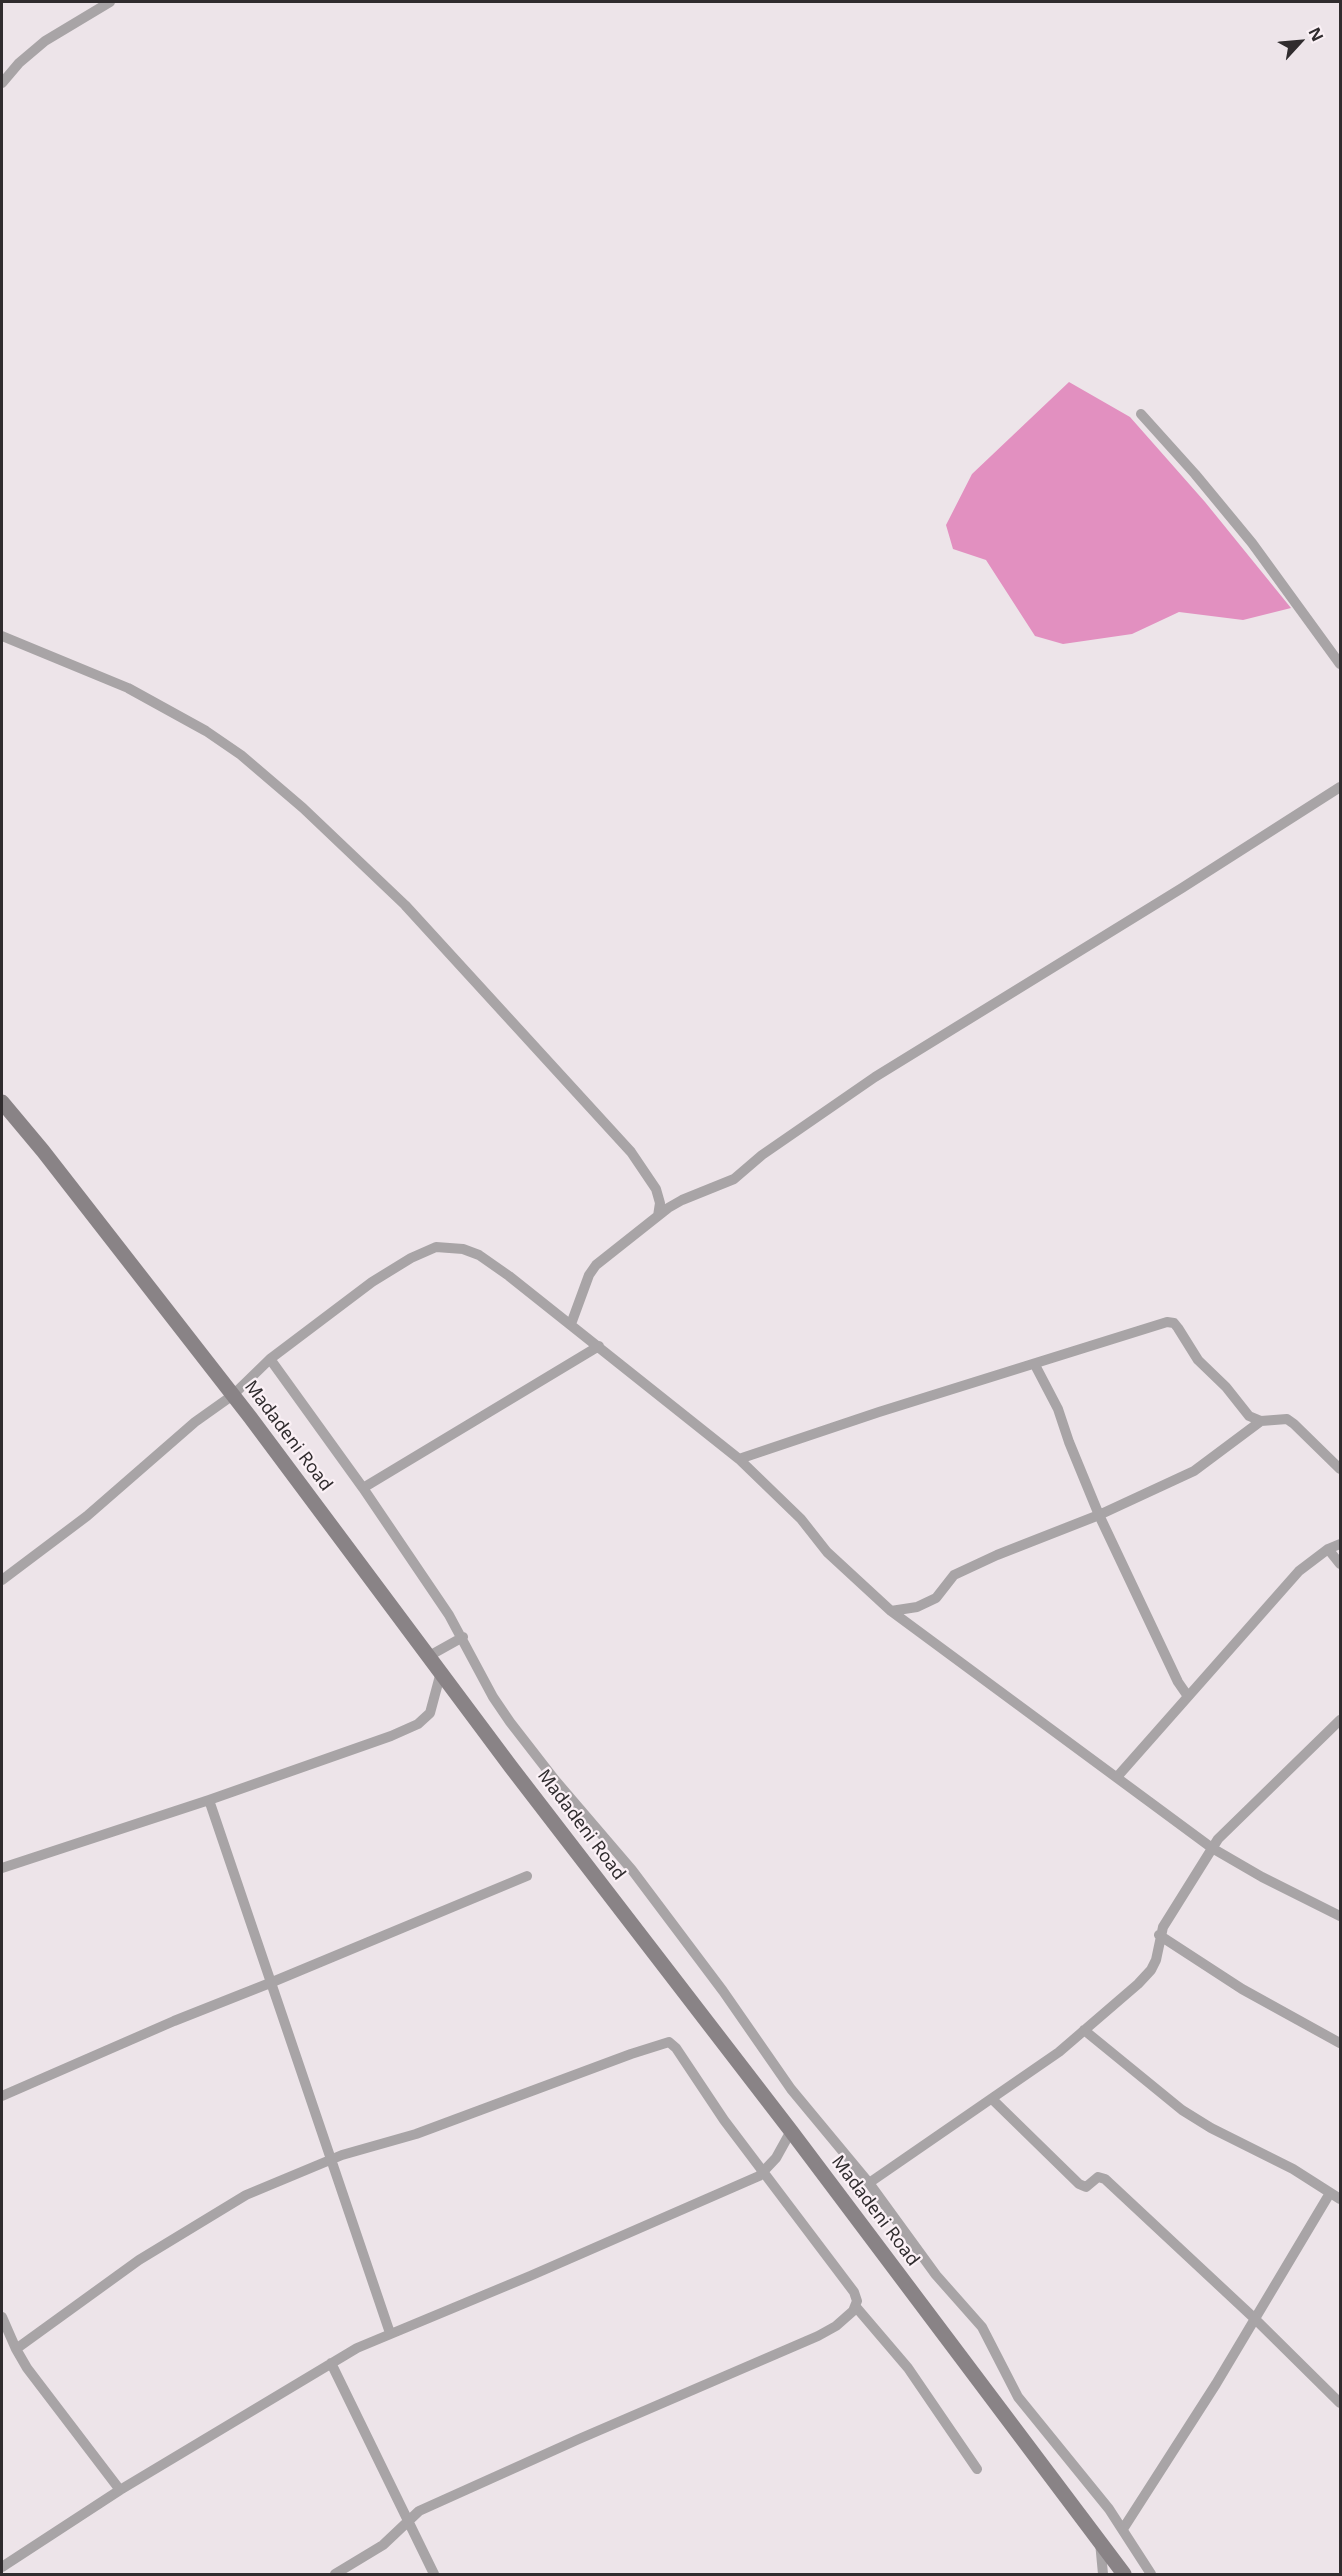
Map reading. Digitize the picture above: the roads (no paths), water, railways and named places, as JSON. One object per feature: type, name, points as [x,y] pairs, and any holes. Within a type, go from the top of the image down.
[{"type":"street","points":[[2,82],[31,51],[110,2]]},
{"type":"street","points":[[1141,414],[1252,543],[1341,664]]},
{"type":"street","points":[[2,636],[147,697],[224,742],[296,802],[405,904],[631,1152],[656,1188],[660,1203],[658,1216]]},
{"type":"street","points":[[571,1324],[589,1275],[596,1265],[658,1216],[682,1200],[734,1179],[762,1155],[874,1077],[1341,787]]},
{"type":"street","name":"Madadeni Road","points":[[2,1102],[43,1151],[233,1395],[1125,2574]]},
{"type":"street","points":[[2,1580],[87,1516],[195,1422],[233,1395],[270,1359],[372,1282],[411,1258],[436,1247],[463,1249],[479,1255],[571,1324],[739,1460],[801,1519],[827,1552],[891,1611],[1212,1848],[1262,1877],[1341,1916]]},
{"type":"street","points":[[739,1460],[879,1412],[1035,1365],[1159,1324],[1174,1323],[1198,1360],[1226,1387],[1243,1412],[1254,1420],[1281,1418],[1294,1424],[1341,1468]]},
{"type":"street","points":[[363,1488],[599,1346]]},
{"type":"street","points":[[270,1359],[363,1488],[463,1637],[493,1697],[510,1722],[555,1780],[639,1879],[723,1991],[791,2089],[869,2183],[936,2275],[982,2327],[1018,2397],[1123,2529],[1152,2574]]},
{"type":"street","points":[[1035,1365],[1058,1409],[1069,1442],[1100,1515],[1178,1682],[1187,1695]]},
{"type":"street","points":[[891,1611],[917,1606],[936,1598],[954,1575],[997,1555],[1100,1515],[1194,1471],[1261,1420]]},
{"type":"street","points":[[1116,1777],[1299,1571],[1328,1549],[1341,1544]]},
{"type":"street","points":[[1328,1549],[1341,1564]]},
{"type":"street","points":[[429,1656],[463,1637]]},
{"type":"street","points":[[2,1868],[209,1800],[391,1736],[418,1724],[430,1713],[441,1672]]},
{"type":"street","points":[[869,2183],[1059,2052],[1138,1984],[1151,1970],[1160,1935],[1175,1906],[1212,1848],[1341,1720]]},
{"type":"street","points":[[209,1800],[390,2333]]},
{"type":"street","points":[[2,2096],[174,2021],[527,1876]]},
{"type":"street","points":[[1160,1935],[1242,1989],[1341,2043]]},
{"type":"street","points":[[1084,2031],[1182,2110],[1211,2128],[1293,2169],[1341,2199]]},
{"type":"street","points":[[16,2349],[139,2260],[246,2195],[355,2151],[416,2134],[669,2042],[676,2048],[724,2120],[854,2292],[856,2307],[908,2368],[977,2469]]},
{"type":"street","points":[[992,2099],[1079,2184],[1086,2187],[1098,2177],[1105,2179],[1341,2403]]},
{"type":"street","points":[[2,2567],[120,2490],[331,2363],[390,2333],[530,2276],[765,2172],[791,2131]]},
{"type":"street","points":[[1123,2529],[1177,2447],[1330,2193]]},
{"type":"street","points":[[335,2574],[383,2545],[419,2511],[818,2336],[842,2321],[856,2307]]},
{"type":"street","points":[[2,2317],[16,2349],[120,2490]]},
{"type":"street","points":[[331,2363],[406,2521],[434,2574]]},
{"type":"street","points":[[1100,2542],[1103,2574]]}]
